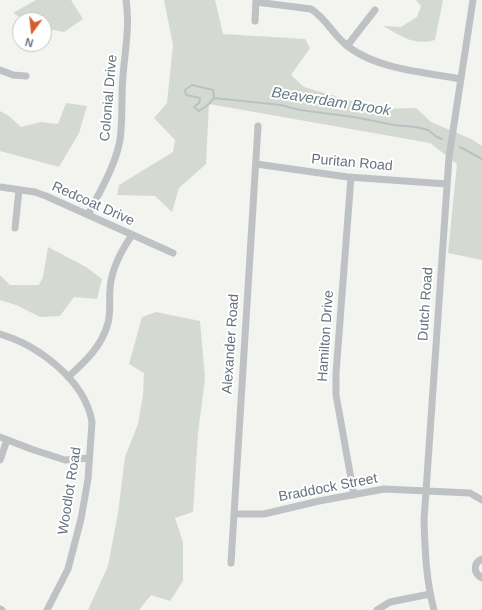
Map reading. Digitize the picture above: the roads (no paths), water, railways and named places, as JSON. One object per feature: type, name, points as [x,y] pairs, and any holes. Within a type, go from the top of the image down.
[{"type":"street","name":"Colonial Drive","points":[[88,215],[112,168],[120,141],[123,76],[128,26],[126,0]]},
{"type":"street","name":"Dutch Road","points":[[434,610],[426,573],[424,520],[449,156],[473,0]]},
{"type":"street","points":[[255,21],[256,1],[312,8],[318,13],[339,39],[361,55],[398,68],[461,79]]},
{"type":"street","points":[[347,46],[375,10]]},
{"type":"street","points":[[0,70],[13,75],[26,76]]},
{"type":"street","name":"Alexander Road","points":[[231,563],[258,126]]},
{"type":"street","name":"Puritan Road","points":[[256,164],[351,178],[447,184]]},
{"type":"street","name":"Hamilton Drive","points":[[351,178],[336,373],[336,395],[354,495]]},
{"type":"street","name":"Redcoat Drive","points":[[0,188],[35,192],[46,196],[173,254]]},
{"type":"street","points":[[15,228],[19,190]]},
{"type":"street","points":[[68,377],[87,360],[104,334],[108,322],[112,276],[122,250],[132,235]]},
{"type":"street","name":"Woodlot Road","points":[[0,334],[24,343],[37,350],[59,368],[68,377],[85,402],[91,415],[92,422],[88,479],[73,551],[68,569],[47,610]]},
{"type":"street","points":[[0,437],[65,460],[90,458]]},
{"type":"street","points":[[0,460],[7,440]]},
{"type":"street","name":"Braddock Street","points":[[234,514],[264,514],[384,489],[470,493],[482,500]]},
{"type":"street","points":[[482,559],[478,561],[475,566],[476,574],[482,578]]},
{"type":"street","points":[[377,610],[390,602],[430,594]]},
{"type":"waterway","points":[[192,85],[213,90],[214,98],[209,104],[199,111],[194,107],[199,103],[200,98],[186,95],[185,90],[192,85]]},
{"type":"waterway","name":"Beaverdam Brook","points":[[214,98],[281,105],[300,110],[354,117],[394,125],[416,127],[428,130],[442,139]]},
{"type":"waterway","name":"Beaverdam Brook","points":[[460,147],[482,159]]}]
